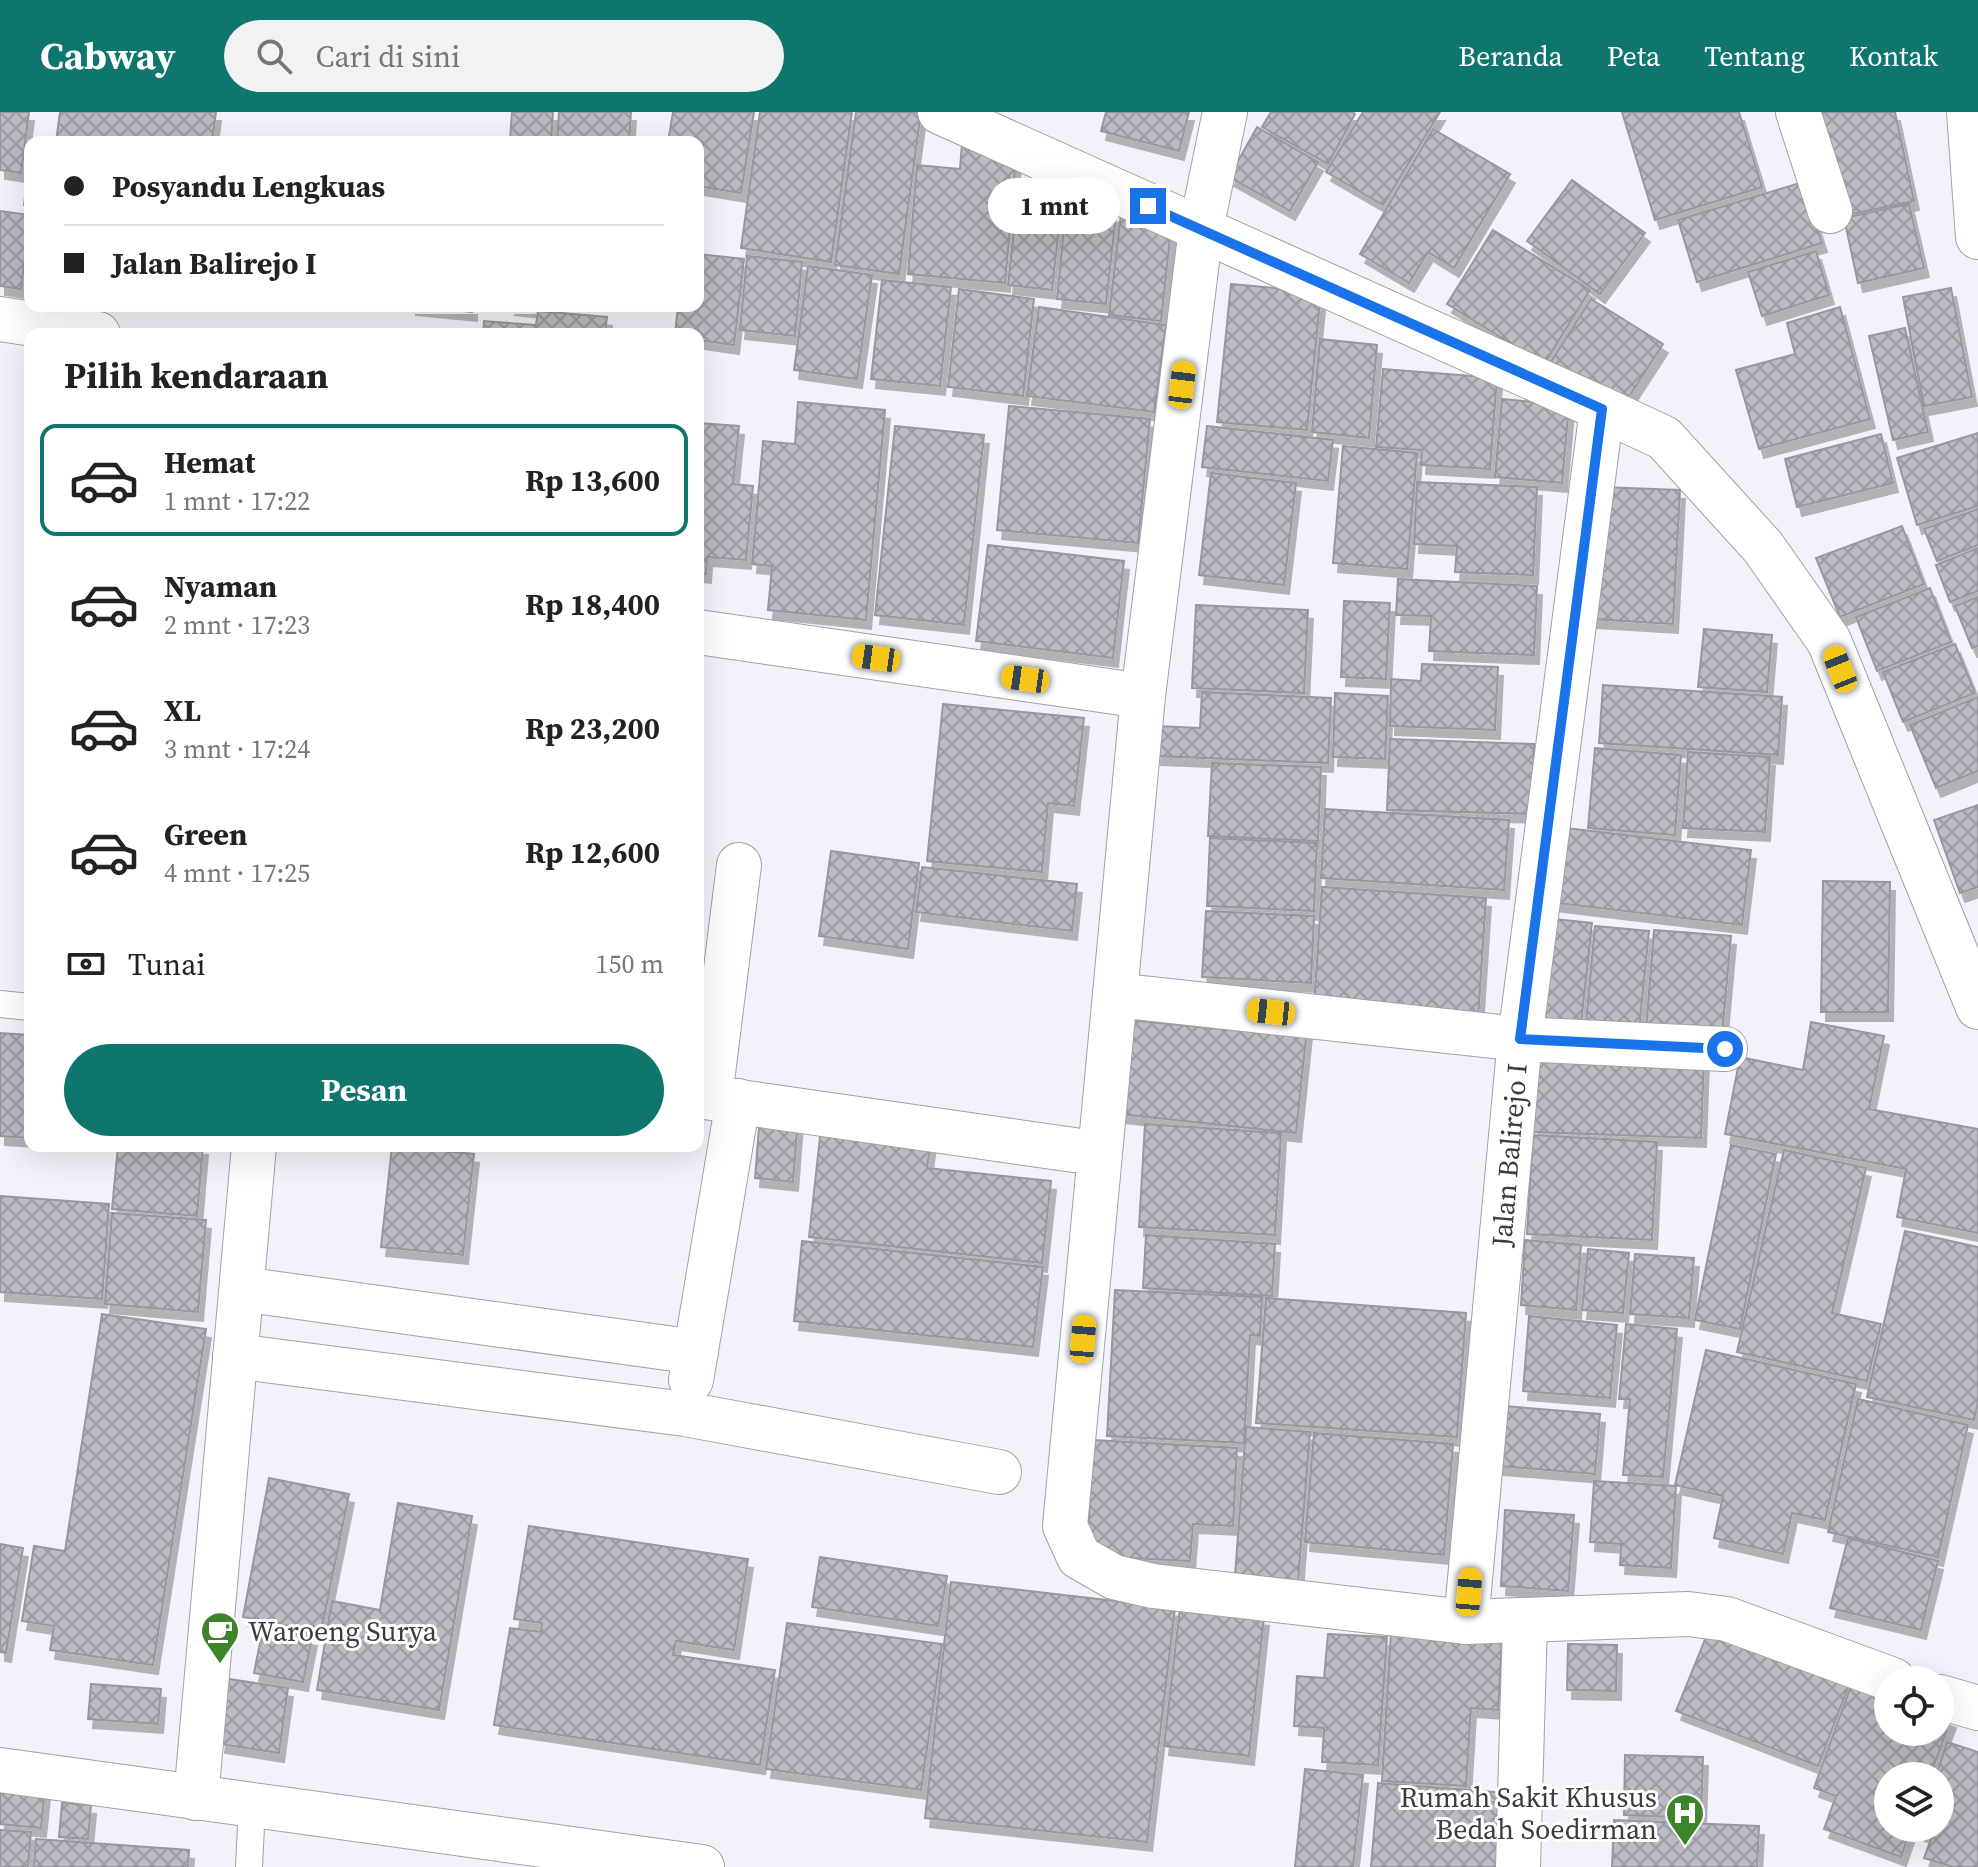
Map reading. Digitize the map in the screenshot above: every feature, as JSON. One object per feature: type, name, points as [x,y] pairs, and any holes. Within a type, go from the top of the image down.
[{"type":"street","points":[[940,112],[1664,438],[1763,547],[1829,641],[1978,1007]]},
{"type":"street","points":[[1225,112],[1201,229],[1143,696],[1065,1526],[1079,1557],[1114,1577],[1153,1586],[1466,1622],[1688,1614],[1727,1619],[1874,1673]]},
{"type":"street","points":[[1798,112],[1830,211]]},
{"type":"street","points":[[1969,112],[1978,237]]},
{"type":"street","points":[[0,319],[59,328]]},
{"type":"street","name":"Jalan Balirejo I","points":[[1466,1622],[1520,1039],[1602,409]]},
{"type":"street","points":[[704,633],[1143,696]]},
{"type":"street","points":[[685,1414],[696,1352],[715,1098],[739,865]]},
{"type":"street","points":[[1115,995],[1520,1039],[1725,1049]]},
{"type":"street","points":[[715,1098],[1074,1150]]},
{"type":"street","points":[[196,1798],[253,1152]]},
{"type":"street","points":[[242,1289],[696,1352]]},
{"type":"street","points":[[235,1356],[685,1414],[999,1472]]},
{"type":"street","points":[[1518,1867],[1525,1621]]},
{"type":"street","points":[[1954,1701],[1978,1708]]},
{"type":"street","points":[[0,1770],[702,1867]]},
{"type":"lane","points":[[0,1004],[24,1006]]},
{"type":"lane","points":[[249,1867],[252,1805]]},
{"type":"building","points":[[0,112],[29,112],[21,173],[0,170]]},
{"type":"building","points":[[60,112],[216,112],[213,136],[57,136]]},
{"type":"building","points":[[512,112],[553,112],[551,136],[510,136]]},
{"type":"building","points":[[559,112],[631,112],[629,136],[557,136]]},
{"type":"building","points":[[673,112],[754,112],[741,193],[704,187],[704,136],[669,136]]},
{"type":"building","points":[[760,112],[852,112],[831,262],[741,248]]},
{"type":"building","points":[[856,112],[921,112],[899,274],[835,265]]},
{"type":"building","points":[[1106,112],[1189,112],[1179,151],[1101,131]]},
{"type":"building","points":[[1271,112],[1355,114],[1328,164],[1262,127]]},
{"type":"building","points":[[1363,112],[1440,112],[1383,205],[1326,172]]},
{"type":"building","points":[[1622,112],[1739,112],[1762,187],[1655,220]]},
{"type":"building","points":[[1816,112],[1895,112],[1914,201],[1837,217]]},
{"type":"building","points":[[1257,127],[1318,162],[1290,211],[1229,177]]},
{"type":"building","points":[[1433,129],[1510,174],[1454,268],[1428,252],[1409,283],[1360,254]]},
{"type":"building","points":[[962,143],[1017,148],[1005,283],[908,274],[917,165],[960,169]]},
{"type":"building","points":[[1572,180],[1645,233],[1600,294],[1527,241]]},
{"type":"building","points":[[1803,182],[1822,243],[1697,282],[1678,220]]},
{"type":"building","points":[[1018,194],[1062,199],[1052,290],[1008,285]]},
{"type":"building","points":[[1909,204],[1924,268],[1858,283],[1844,218]]},
{"type":"building","points":[[1066,208],[1116,214],[1106,304],[1057,299]]},
{"type":"building","points":[[0,211],[24,214],[21,289],[0,286]]},
{"type":"building","points":[[1121,214],[1172,220],[1161,321],[1109,315]]},
{"type":"building","points":[[1493,230],[1590,290],[1544,364],[1447,304]]},
{"type":"building","points":[[1816,251],[1829,295],[1762,316],[1748,272]]},
{"type":"building","points":[[704,255],[744,259],[734,345],[704,341],[704,328],[676,328],[677,312],[704,312]]},
{"type":"building","points":[[747,256],[802,262],[795,336],[740,330]]},
{"type":"building","points":[[808,266],[872,275],[857,379],[794,370]]},
{"type":"building","points":[[882,280],[951,287],[940,386],[871,379]]},
{"type":"building","points":[[1231,284],[1321,292],[1307,430],[1217,422]]},
{"type":"building","points":[[1951,288],[1972,397],[1924,406],[1903,297]]},
{"type":"building","points":[[959,289],[1034,299],[1023,396],[948,387]]},
{"type":"building","points":[[1591,299],[1663,344],[1621,409],[1549,365]]},
{"type":"building","points":[[1039,307],[1166,325],[1154,412],[1027,396]]},
{"type":"building","points":[[1840,307],[1870,419],[1759,449],[1736,370],[1795,354],[1787,323]]},
{"type":"building","points":[[538,312],[607,317],[606,328],[483,328],[484,321],[536,325]]},
{"type":"building","points":[[1905,328],[1928,432],[1893,440],[1869,336]]},
{"type":"building","points":[[1320,339],[1377,345],[1369,438],[1312,432]]},
{"type":"building","points":[[1383,369],[1497,378],[1490,469],[1421,465],[1422,450],[1376,447]]},
{"type":"building","points":[[1502,399],[1569,405],[1562,483],[1495,477]]},
{"type":"building","points":[[798,402],[885,410],[866,620],[768,610],[772,566],[752,564],[763,441],[795,444]]},
{"type":"building","points":[[1009,406],[1150,419],[1138,543],[997,530]]},
{"type":"building","points":[[704,423],[739,426],[733,484],[753,486],[746,560],[707,557],[706,574]]},
{"type":"building","points":[[895,426],[984,435],[964,625],[875,615]]},
{"type":"building","points":[[1207,426],[1333,440],[1328,481],[1202,467]]},
{"type":"building","points":[[1978,433],[1978,506],[1917,525],[1897,458]]},
{"type":"building","points":[[1881,434],[1893,483],[1797,507],[1785,459]]},
{"type":"building","points":[[1343,446],[1417,453],[1407,569],[1333,563]]},
{"type":"building","points":[[1211,473],[1296,483],[1284,585],[1199,575]]},
{"type":"building","points":[[1417,482],[1537,487],[1533,575],[1455,572],[1457,546],[1414,544]]},
{"type":"building","points":[[1600,487],[1680,490],[1673,624],[1592,619]]},
{"type":"building","points":[[1978,509],[1978,545],[1937,561],[1924,529]]},
{"type":"building","points":[[1902,526],[1924,584],[1840,617],[1816,558]]},
{"type":"building","points":[[988,545],[1124,561],[1113,658],[976,641]]},
{"type":"building","points":[[1978,548],[1978,591],[1950,602],[1936,565]]},
{"type":"building","points":[[1398,579],[1537,586],[1534,655],[1429,651],[1431,616],[1396,615]]},
{"type":"building","points":[[1930,588],[1951,642],[1877,671],[1856,617]]},
{"type":"building","points":[[1978,597],[1978,646],[1972,648],[1955,606]]},
{"type":"building","points":[[1344,601],[1390,603],[1386,679],[1341,677]]},
{"type":"building","points":[[1196,605],[1308,610],[1304,693],[1192,688]]},
{"type":"building","points":[[1704,629],[1772,635],[1767,692],[1698,687]]},
{"type":"building","points":[[1955,644],[1975,693],[1903,722],[1883,672]]},
{"type":"building","points":[[1422,664],[1498,667],[1495,730],[1390,726],[1391,679],[1421,681]]},
{"type":"building","points":[[1603,685],[1782,697],[1778,755],[1599,743]]},
{"type":"building","points":[[1202,692],[1331,698],[1328,763],[1156,756],[1157,726],[1200,728]]},
{"type":"building","points":[[1335,693],[1388,696],[1385,759],[1333,757]]},
{"type":"building","points":[[1978,697],[1978,771],[1936,788],[1910,725]]},
{"type":"building","points":[[943,704],[1084,718],[1074,806],[1048,803],[1042,872],[927,861]]},
{"type":"building","points":[[1390,739],[1534,744],[1532,814],[1387,810]]},
{"type":"building","points":[[1595,748],[1681,755],[1675,835],[1588,828]]},
{"type":"building","points":[[1688,752],[1770,757],[1765,832],[1683,828]]},
{"type":"building","points":[[1212,763],[1321,767],[1318,841],[1208,836]]},
{"type":"building","points":[[1978,805],[1978,887],[1960,893],[1934,820]]},
{"type":"building","points":[[1325,809],[1509,820],[1504,890],[1321,878]]},
{"type":"building","points":[[1558,827],[1751,850],[1742,925],[1549,902]]},
{"type":"building","points":[[1210,838],[1317,843],[1314,911],[1207,906]]},
{"type":"building","points":[[831,851],[919,863],[908,949],[819,936]]},
{"type":"building","points":[[922,867],[1077,884],[1072,931],[916,912]]},
{"type":"building","points":[[1823,881],[1890,882],[1888,1012],[1821,1012]]},
{"type":"building","points":[[1322,887],[1486,898],[1478,1018],[1314,1006]]},
{"type":"building","points":[[1206,911],[1314,916],[1311,983],[1202,977]]},
{"type":"building","points":[[1545,918],[1592,923],[1581,1023],[1535,1018]]},
{"type":"building","points":[[1595,926],[1649,931],[1639,1029],[1586,1024]]},
{"type":"building","points":[[1654,930],[1731,936],[1722,1035],[1646,1029]]},
{"type":"building","points":[[1129,1020],[1229,1030],[1230,1021],[1307,1029],[1296,1133],[1120,1114]]},
{"type":"building","points":[[1811,1022],[1884,1036],[1869,1109],[1978,1129],[1978,1233],[1897,1217],[1906,1169],[1725,1134],[1740,1057],[1803,1070]]},
{"type":"building","points":[[0,1033],[24,1035],[24,1138],[0,1136]]},
{"type":"building","points":[[1536,1050],[1704,1056],[1701,1138],[1533,1132]]},
{"type":"building","points":[[760,1115],[798,1118],[793,1182],[755,1178]]},
{"type":"building","points":[[1145,1124],[1281,1133],[1275,1235],[1139,1227]]},
{"type":"building","points":[[821,1128],[931,1140],[927,1168],[1051,1181],[1042,1263],[809,1237]]},
{"type":"building","points":[[1533,1135],[1657,1142],[1652,1240],[1527,1234]]},
{"type":"building","points":[[1731,1145],[1776,1154],[1740,1329],[1695,1320]]},
{"type":"building","points":[[1784,1150],[1866,1168],[1832,1313],[1881,1324],[1867,1381],[1737,1352]]},
{"type":"building","points":[[117,1152],[202,1152],[197,1216],[112,1209]]},
{"type":"building","points":[[391,1152],[474,1154],[463,1255],[381,1247]]},
{"type":"building","points":[[0,1196],[109,1204],[102,1299],[0,1292]]},
{"type":"building","points":[[112,1213],[206,1220],[198,1312],[105,1304]]},
{"type":"building","points":[[1905,1231],[1978,1247],[1978,1402],[1974,1420],[1867,1397]]},
{"type":"building","points":[[1146,1235],[1275,1244],[1272,1296],[1143,1288]]},
{"type":"building","points":[[1525,1240],[1581,1245],[1576,1310],[1521,1305]]},
{"type":"building","points":[[802,1241],[1043,1267],[1033,1347],[794,1321]]},
{"type":"building","points":[[1588,1249],[1629,1253],[1623,1313],[1582,1310]]},
{"type":"building","points":[[1635,1254],[1694,1258],[1689,1318],[1630,1314]]},
{"type":"building","points":[[1115,1290],[1262,1297],[1260,1336],[1250,1335],[1244,1443],[1107,1436]]},
{"type":"building","points":[[1266,1298],[1466,1313],[1457,1437],[1256,1423]]},
{"type":"building","points":[[102,1314],[206,1329],[153,1665],[50,1650],[54,1626],[22,1621],[34,1546],[65,1551]]},
{"type":"building","points":[[1529,1316],[1617,1325],[1610,1398],[1523,1391]]},
{"type":"building","points":[[1626,1324],[1677,1329],[1663,1477],[1623,1475],[1630,1399],[1619,1399]]},
{"type":"building","points":[[1706,1350],[1856,1384],[1825,1520],[1792,1513],[1783,1554],[1714,1538],[1723,1496],[1675,1485]]},
{"type":"building","points":[[1858,1399],[1968,1425],[1938,1557],[1828,1532]]},
{"type":"building","points":[[1492,1405],[1600,1414],[1595,1474],[1487,1465]]},
{"type":"building","points":[[1246,1427],[1310,1432],[1297,1594],[1234,1589]]},
{"type":"building","points":[[1314,1433],[1453,1444],[1444,1555],[1305,1542]]},
{"type":"building","points":[[1093,1440],[1237,1448],[1233,1526],[1193,1524],[1190,1561],[1087,1556]]},
{"type":"building","points":[[269,1478],[349,1494],[321,1632],[243,1617]]},
{"type":"building","points":[[1594,1481],[1676,1486],[1671,1568],[1620,1565],[1621,1544],[1590,1542]]},
{"type":"building","points":[[398,1503],[472,1516],[439,1710],[317,1690],[332,1601],[380,1610]]},
{"type":"building","points":[[1505,1510],[1574,1515],[1568,1591],[1501,1586]]},
{"type":"building","points":[[529,1526],[748,1559],[734,1650],[676,1641],[673,1655],[775,1670],[760,1765],[494,1725],[510,1628],[541,1632],[542,1623],[514,1619]]},
{"type":"building","points":[[1848,1538],[1938,1561],[1921,1630],[1830,1608]]},
{"type":"building","points":[[0,1544],[23,1548],[6,1653],[0,1652]]},
{"type":"building","points":[[820,1557],[947,1576],[938,1626],[812,1607]]},
{"type":"building","points":[[951,1582],[1175,1608],[1147,1842],[925,1818]]},
{"type":"building","points":[[1180,1608],[1264,1617],[1249,1756],[1164,1746]]},
{"type":"building","points":[[787,1623],[942,1644],[921,1790],[766,1769]]},
{"type":"building","points":[[1710,1627],[1850,1682],[1818,1766],[1676,1711]]},
{"type":"building","points":[[263,1628],[312,1637],[303,1682],[254,1673]]},
{"type":"building","points":[[1391,1632],[1502,1638],[1498,1710],[1471,1708],[1466,1786],[1382,1781]]},
{"type":"building","points":[[1328,1634],[1387,1637],[1378,1765],[1322,1762],[1324,1728],[1294,1726],[1297,1676],[1324,1678]]},
{"type":"building","points":[[1568,1644],[1617,1645],[1616,1691],[1567,1690]]},
{"type":"building","points":[[229,1679],[288,1688],[279,1753],[220,1744]]},
{"type":"building","points":[[1852,1683],[1874,1691],[1874,1746],[1941,1746],[1935,1762],[1874,1762],[1874,1842],[1906,1842],[1901,1857],[1824,1829],[1836,1796],[1814,1788]]},
{"type":"building","points":[[91,1684],[161,1689],[158,1724],[88,1719]]},
{"type":"building","points":[[1954,1744],[1978,1752],[1978,1867],[1953,1867],[1924,1858],[1930,1842],[1954,1842],[1954,1762],[1941,1762],[1946,1746]]},
{"type":"building","points":[[1625,1755],[1703,1757],[1701,1818],[1624,1815]]},
{"type":"building","points":[[1305,1769],[1363,1775],[1353,1867],[1295,1867]]},
{"type":"building","points":[[1378,1783],[1507,1793],[1502,1867],[1371,1867]]},
{"type":"building","points":[[0,1785],[45,1790],[41,1828],[0,1824]]},
{"type":"building","points":[[62,1803],[91,1805],[88,1839],[59,1837]]},
{"type":"building","name":"Rumah Sakit Khusus Bedah Soedirman","points":[[1614,1820],[1759,1826],[1757,1867],[1612,1867]]},
{"type":"building","points":[[0,1830],[31,1832],[28,1867],[0,1867]]},
{"type":"building","points":[[36,1839],[189,1850],[188,1867],[34,1867]]},
{"type":"place","name":"Waroeng Surya","points":[[220,1665]]},
{"type":"place","name":"Rumah Sakit Khusus Bedah Soedirman","points":[[1685,1847]]},
{"type":"route","points":[[1148,206],[1602,409],[1520,1039],[1725,1049]]}]
